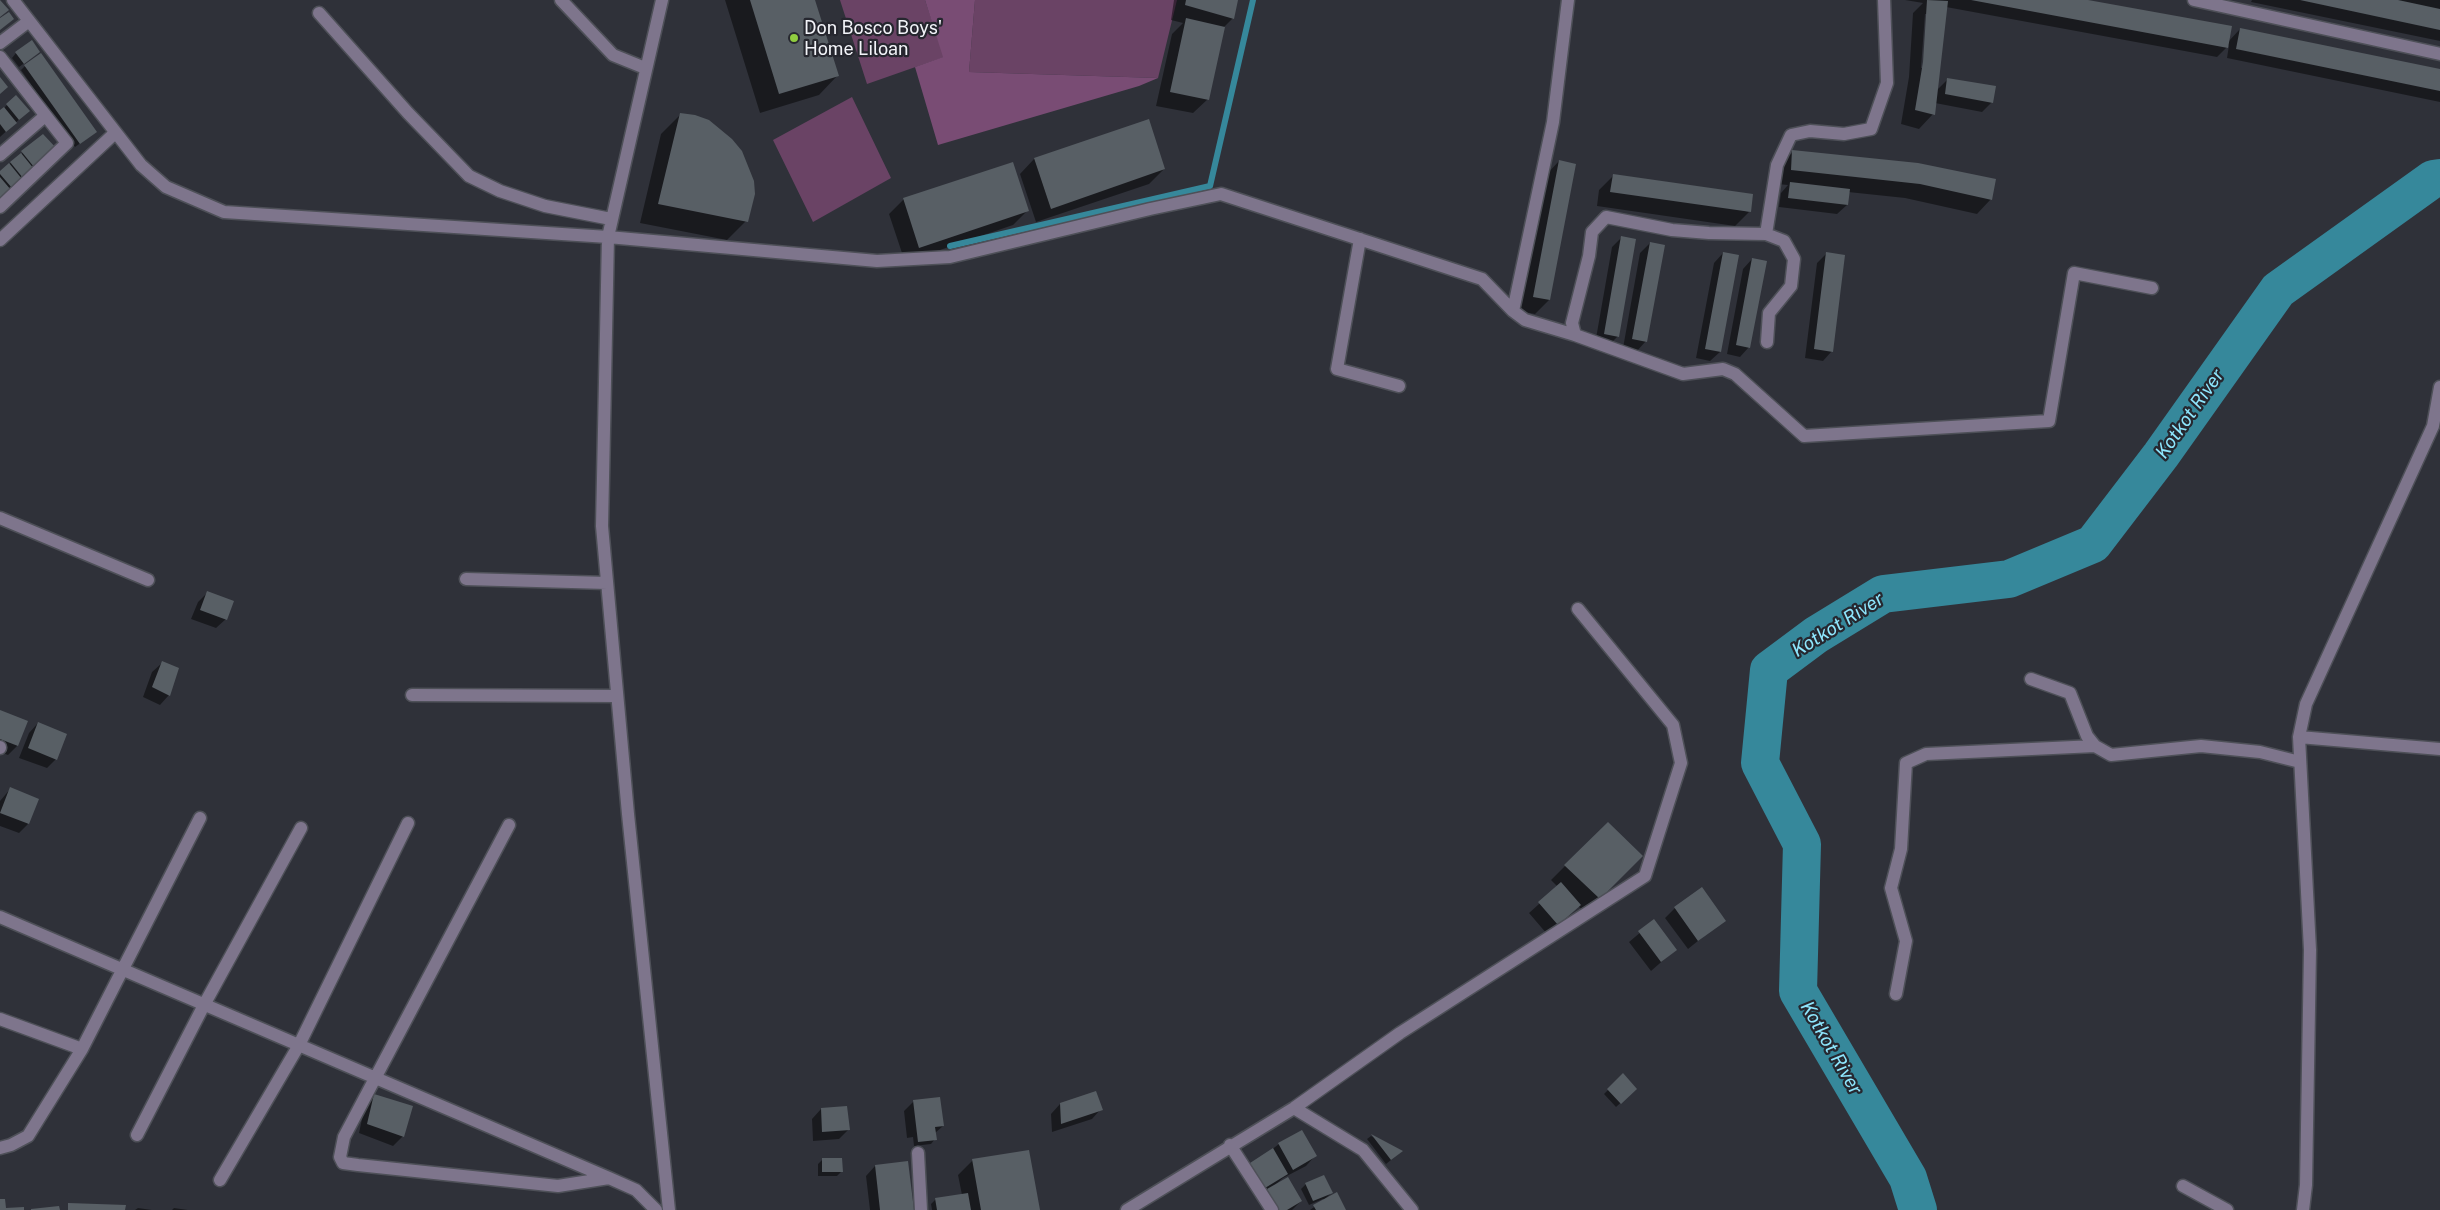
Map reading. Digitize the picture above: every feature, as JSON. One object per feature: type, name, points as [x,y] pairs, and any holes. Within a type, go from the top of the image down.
[{"type":"street","points":[[13,0],[141,165],[166,187],[224,212],[608,237],[877,261],[950,257],[1150,209],[1222,194],[1482,278],[1512,311],[1525,320],[1574,334],[1683,374],[1723,369],[1735,374],[1804,436],[2049,421],[2074,273],[2152,288]]},
{"type":"street","points":[[560,0],[613,56],[645,68]]},
{"type":"street","points":[[662,0],[608,237],[602,526],[617,696],[669,1210]]},
{"type":"street","points":[[1512,311],[1553,122],[1568,0]]},
{"type":"street","points":[[1766,234],[1777,165],[1790,135],[1810,131],[1844,134],[1871,129],[1887,83],[1884,0]]},
{"type":"street","points":[[2194,0],[2246,5],[2440,54]]},
{"type":"street","points":[[319,13],[408,113],[468,176],[500,191],[545,206],[611,219]]},
{"type":"street","points":[[0,43],[29,21]]},
{"type":"street","points":[[0,57],[66,140],[67,145],[0,207]]},
{"type":"street","points":[[0,155],[45,116]]},
{"type":"street","points":[[0,240],[115,133]]},
{"type":"street","points":[[1574,334],[1572,323],[1589,256],[1592,232],[1606,217],[1672,230],[1766,234],[1784,241],[1794,259],[1791,286],[1769,313],[1767,342]]},
{"type":"street","points":[[1360,239],[1337,368],[1399,386]]},
{"type":"street","points":[[2303,1210],[2306,1185],[2310,950],[2299,737],[2306,704],[2433,426],[2440,387]]},
{"type":"street","points":[[0,518],[148,580]]},
{"type":"street","points":[[466,579],[607,584]]},
{"type":"street","points":[[1127,1210],[1230,1145],[1294,1108],[1400,1033],[1645,876],[1681,763],[1673,725],[1578,609]]},
{"type":"street","points":[[2031,679],[2070,693],[2087,736],[2094,746],[2111,755],[2201,746],[2260,752],[2300,762]]},
{"type":"street","points":[[412,695],[617,696]]},
{"type":"street","points":[[2299,737],[2440,749]]},
{"type":"street","points":[[1896,994],[1906,941],[1891,888],[1901,849],[1906,763],[1926,754],[2094,746]]},
{"type":"street","points":[[0,1148],[11,1145],[28,1136],[82,1049],[200,818]]},
{"type":"street","points":[[220,1180],[299,1045],[408,823]]},
{"type":"street","points":[[509,825],[374,1077],[344,1137],[340,1152],[343,1163],[558,1186],[610,1178]]},
{"type":"street","points":[[137,1135],[204,1005],[301,828]]},
{"type":"street","points":[[0,917],[610,1178],[636,1190],[656,1210]]},
{"type":"street","points":[[0,1019],[82,1049]]},
{"type":"street","points":[[1294,1108],[1363,1150],[1412,1210]]},
{"type":"street","points":[[1230,1145],[1272,1210]]},
{"type":"street","points":[[918,1153],[922,1210]]},
{"type":"street","points":[[2182,1186],[2227,1210]]},
{"type":"shaded area","points":[[840,0],[925,0],[944,57],[867,84]]},
{"type":"shaded area","points":[[925,0],[975,0],[969,72],[1158,78],[1139,86],[938,145],[915,67],[943,57]]},
{"type":"shaded area","points":[[975,0],[1177,0],[1158,78],[969,72]]},
{"type":"shaded area","points":[[852,97],[891,178],[813,222],[773,140]]},
{"type":"building","points":[[0,0],[9,10],[0,17]]},
{"type":"building","name":"Don Bosco Boys' Home Liloan","points":[[750,0],[815,0],[839,76],[779,94]]},
{"type":"building","points":[[1186,0],[1238,0],[1234,19],[1185,5]]},
{"type":"building","points":[[1927,0],[1948,1],[1935,115],[1915,110],[1923,62]]},
{"type":"building","points":[[1971,0],[2088,0],[2232,26],[2228,48]]},
{"type":"building","points":[[2300,0],[2398,0],[2440,9],[2440,30]]},
{"type":"building","points":[[9,12],[14,19],[0,30],[0,18]]},
{"type":"building","points":[[1186,18],[1225,27],[1209,100],[1170,92]]},
{"type":"building","points":[[2240,28],[2440,69],[2440,91],[2236,49]]},
{"type":"building","points":[[32,40],[40,52],[24,64],[15,52]]},
{"type":"building","points":[[41,53],[97,132],[80,144],[24,65]]},
{"type":"building","points":[[0,77],[8,87],[0,94]]},
{"type":"building","points":[[1947,78],[1996,86],[1993,103],[1945,94]]},
{"type":"building","points":[[16,95],[30,111],[19,120],[6,104]]},
{"type":"building","points":[[4,107],[17,123],[6,132],[0,124],[0,110]]},
{"type":"building","points":[[680,113],[695,115],[709,120],[732,139],[742,151],[754,181],[755,194],[748,222],[658,204]]},
{"type":"building","points":[[1149,119],[1165,169],[1051,209],[1034,158]]},
{"type":"building","points":[[43,134],[57,149],[34,167],[21,151]]},
{"type":"building","points":[[1792,150],[1918,163],[1996,179],[1992,200],[1920,184],[1791,170]]},
{"type":"building","points":[[21,153],[34,169],[23,178],[10,162]]},
{"type":"building","points":[[1559,160],[1576,164],[1550,300],[1533,297]]},
{"type":"building","points":[[1013,162],[1029,211],[919,248],[903,198]]},
{"type":"building","points":[[9,163],[22,179],[12,188],[0,174],[0,171]]},
{"type":"building","points":[[1613,174],[1753,194],[1751,212],[1610,192]]},
{"type":"building","points":[[0,177],[11,190],[0,199]]},
{"type":"building","points":[[1790,182],[1850,189],[1848,205],[1788,198]]},
{"type":"building","points":[[1621,236],[1636,239],[1619,337],[1604,334]]},
{"type":"building","points":[[1650,242],[1665,245],[1647,342],[1632,339]]},
{"type":"building","points":[[1723,252],[1739,255],[1721,352],[1705,349]]},
{"type":"building","points":[[1826,252],[1845,255],[1833,352],[1814,349]]},
{"type":"building","points":[[1752,258],[1767,261],[1750,348],[1736,345]]},
{"type":"building","points":[[207,591],[234,601],[227,620],[200,610]]},
{"type":"building","points":[[162,661],[179,668],[170,696],[152,687]]},
{"type":"building","points":[[0,710],[28,721],[18,746],[0,739]]},
{"type":"building","points":[[38,722],[67,734],[57,760],[28,748]]},
{"type":"building","points":[[10,787],[39,799],[29,824],[0,813]]},
{"type":"building","points":[[1608,822],[1643,856],[1600,899],[1564,865]]},
{"type":"building","points":[[1561,882],[1581,905],[1558,925],[1538,902]]},
{"type":"building","points":[[1702,887],[1726,921],[1698,941],[1674,907]]},
{"type":"building","points":[[1654,919],[1677,950],[1661,962],[1638,931]]},
{"type":"building","points":[[1623,1073],[1637,1089],[1621,1104],[1607,1089]]},
{"type":"building","points":[[1096,1091],[1103,1110],[1061,1124],[1060,1103]]},
{"type":"building","points":[[374,1094],[413,1106],[404,1137],[367,1124]]},
{"type":"building","points":[[940,1097],[944,1126],[935,1127],[937,1140],[918,1142],[913,1100]]},
{"type":"building","points":[[847,1106],[850,1130],[822,1132],[821,1108]]},
{"type":"building","points":[[1302,1130],[1317,1156],[1293,1170],[1278,1143]]},
{"type":"building","points":[[1371,1134],[1403,1151],[1391,1160]]},
{"type":"building","points":[[1273,1148],[1288,1174],[1265,1188],[1250,1163]]},
{"type":"building","points":[[1029,1150],[1040,1210],[981,1210],[972,1159]]},
{"type":"building","points":[[822,1158],[842,1158],[843,1172],[822,1172]]},
{"type":"building","points":[[908,1161],[914,1210],[880,1210],[875,1165]]},
{"type":"building","points":[[1324,1175],[1333,1193],[1313,1201],[1305,1183]]},
{"type":"building","points":[[1288,1177],[1302,1201],[1287,1210],[1279,1210],[1267,1189]]},
{"type":"building","points":[[1337,1192],[1346,1210],[1316,1210],[1313,1205]]},
{"type":"building","points":[[968,1193],[971,1210],[937,1210],[935,1198]]},
{"type":"building","points":[[0,1199],[5,1199],[6,1208],[24,1207],[24,1210],[0,1210]]},
{"type":"building","points":[[68,1203],[126,1205],[125,1210],[68,1210]]},
{"type":"building","points":[[59,1206],[60,1210],[31,1210],[31,1209]]},
{"type":"waterway","points":[[950,246],[1210,186],[1253,0]]},
{"type":"waterway","name":"Kotkot River","points":[[1918,1210],[1908,1178],[1798,991],[1802,844],[1760,763],[1769,670],[1816,635],[1883,594],[2009,579],[2093,544],[2161,455],[2278,290],[2433,179],[2440,178]]},
{"type":"place","name":"Don Bosco Boys' Home Liloan","points":[[794,38]]}]
